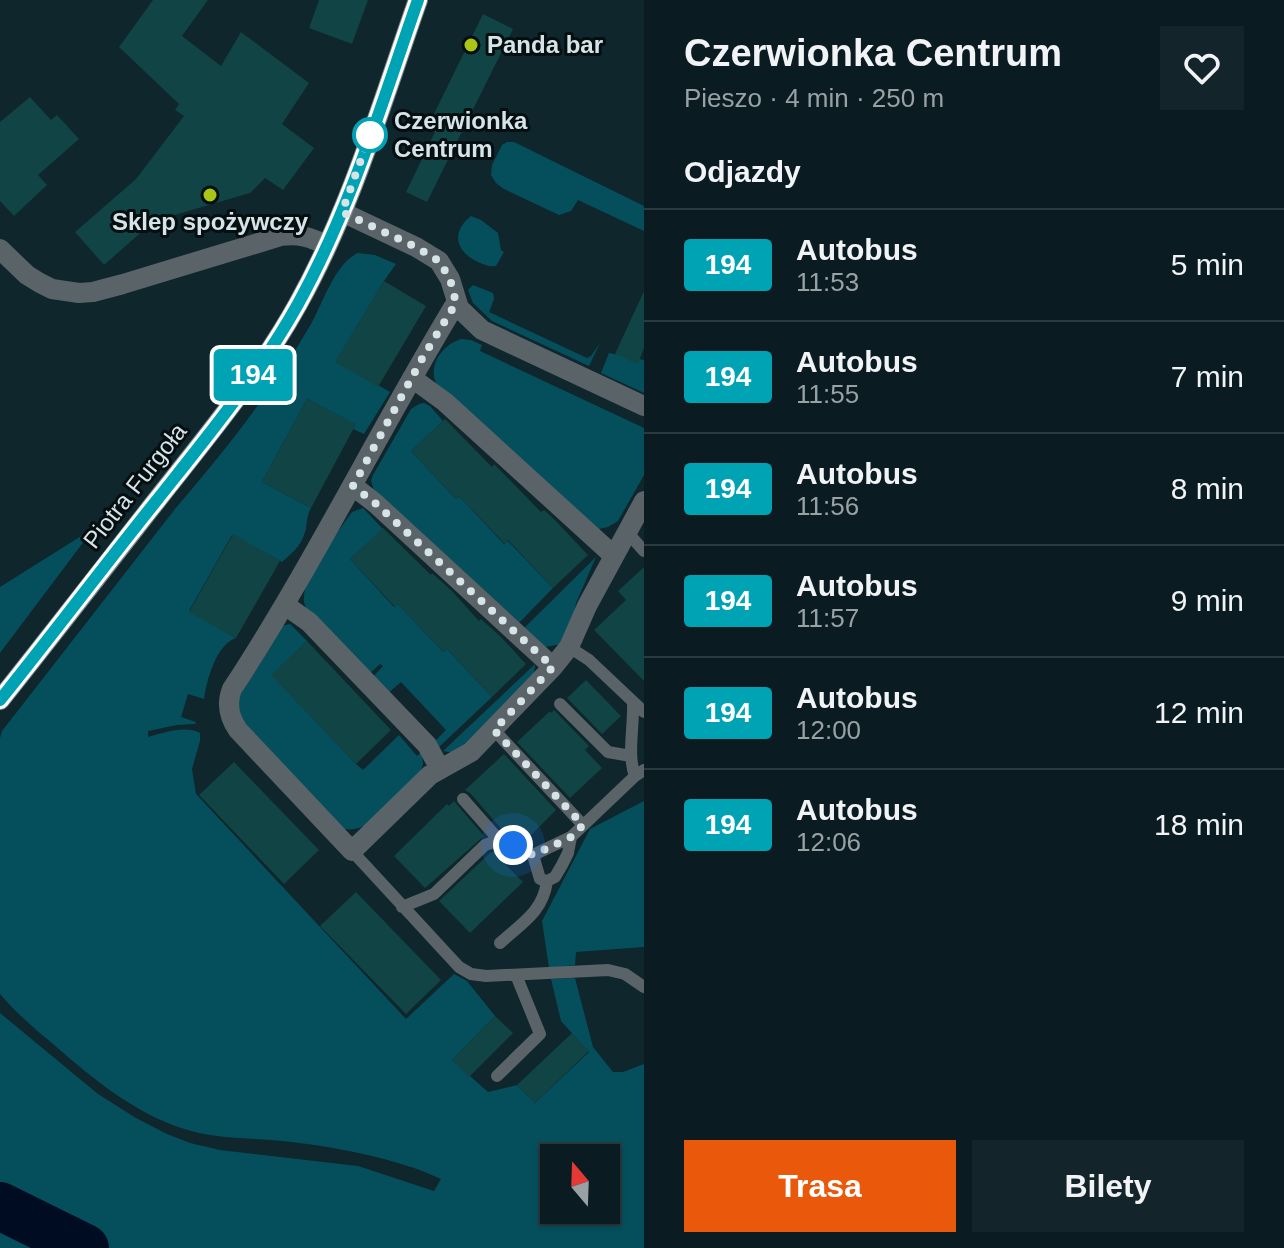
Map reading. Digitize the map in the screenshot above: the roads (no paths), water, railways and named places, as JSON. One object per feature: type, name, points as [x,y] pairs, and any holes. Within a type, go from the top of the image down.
[{"type":"main road","name":"Piotra Furgoła","points":[[0,700],[247,383],[298,305],[342,212],[418,0]]},
{"type":"street","points":[[342,212],[439,261],[450,279],[456,303],[473,323],[494,336],[644,406]]},
{"type":"street","points":[[0,249],[40,283],[52,289],[79,293],[123,284],[281,236],[304,236],[327,245]]},
{"type":"street","points":[[456,303],[285,605],[229,697],[234,725],[352,851],[426,778],[466,756],[553,667],[569,647],[587,606],[644,501]]},
{"type":"street","points":[[412,378],[445,402],[614,556]]},
{"type":"street","points":[[353,486],[553,667]]},
{"type":"street","points":[[285,605],[304,617],[418,736],[440,769]]},
{"type":"lane","points":[[627,532],[644,551]]},
{"type":"lane","points":[[569,647],[589,660],[644,712]]},
{"type":"lane","points":[[533,855],[571,837],[639,773],[632,767],[631,756],[633,703]]},
{"type":"lane","points":[[560,704],[608,752],[631,756]]},
{"type":"lane","points":[[494,730],[583,825]]},
{"type":"lane","points":[[463,799],[499,840],[533,855],[540,879],[547,881],[555,877],[568,853],[571,837]]},
{"type":"lane","points":[[402,907],[434,894],[485,845],[499,840]]},
{"type":"lane","points":[[352,851],[467,972],[478,976],[608,970],[617,971],[644,987]]},
{"type":"lane","points":[[500,943],[542,903],[547,881]]},
{"type":"lane","points":[[497,1076],[540,1034],[516,975]]},
{"type":"waterway","points":[[0,1206],[85,1248]]},
{"type":"place","name":"Panda bar","points":[[471,45]]},
{"type":"place","name":"Czerwionka Centrum","points":[[370,135]]},
{"type":"place","name":"Sklep spożywczy","points":[[210,195]]}]
